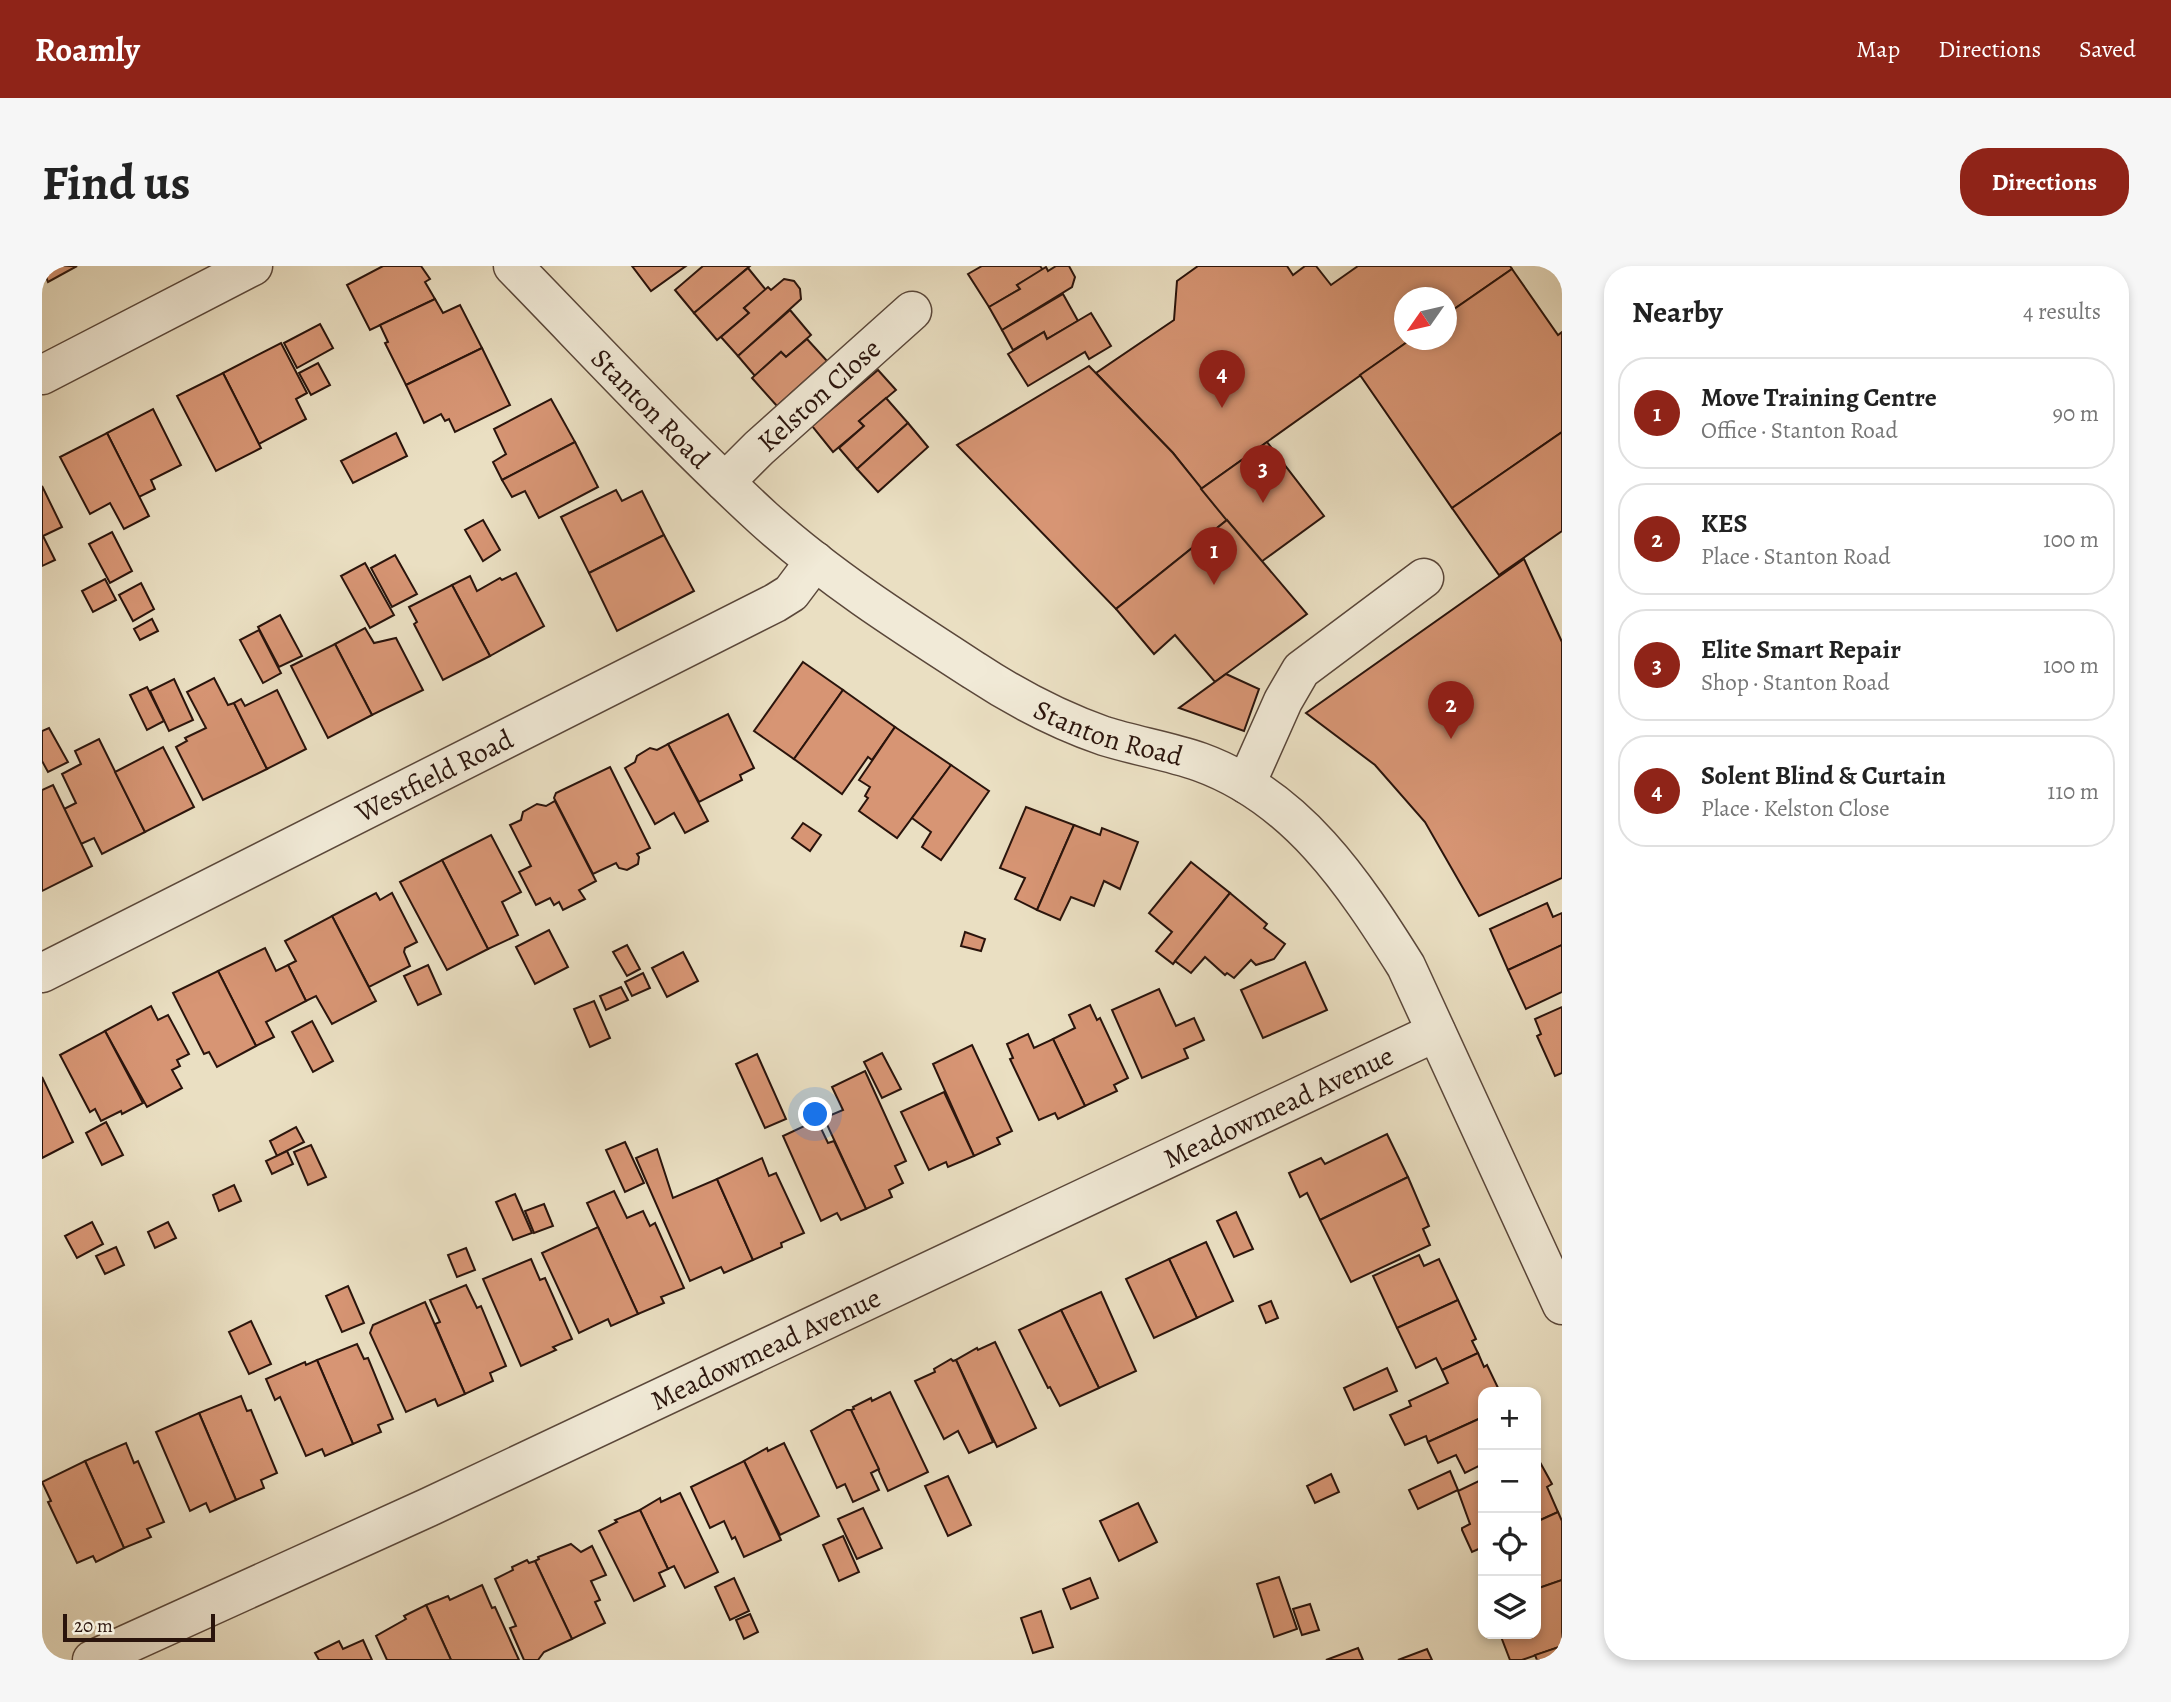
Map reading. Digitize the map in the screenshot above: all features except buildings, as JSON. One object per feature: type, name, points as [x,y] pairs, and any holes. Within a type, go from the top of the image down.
[{"type":"street","points":[[42,374],[253,266]]},
{"type":"street","name":"Stanton Road","points":[[513,266],[725,482],[815,561],[975,671],[1057,718],[1106,736],[1200,762],[1246,784],[1277,804],[1308,832],[1342,871],[1406,967],[1562,1305]]},
{"type":"street","name":"Kelston Close","points":[[725,482],[912,311]]},
{"type":"street","name":"Westfield Road","points":[[42,973],[775,603],[791,593],[815,561]]},
{"type":"street","points":[[1246,784],[1283,701],[1301,670],[1424,578]]},
{"type":"street","name":"Meadowmead Avenue","points":[[93,1660],[429,1507],[1436,1032]]},
{"type":"place","name":"Solent Blind & Curtain","points":[[1222,408]]},
{"type":"place","name":"Elite Smart Repair","points":[[1263,503]]},
{"type":"place","name":"Move Training Centre","points":[[1214,585]]},
{"type":"place","name":"KES","points":[[1451,739]]}]
